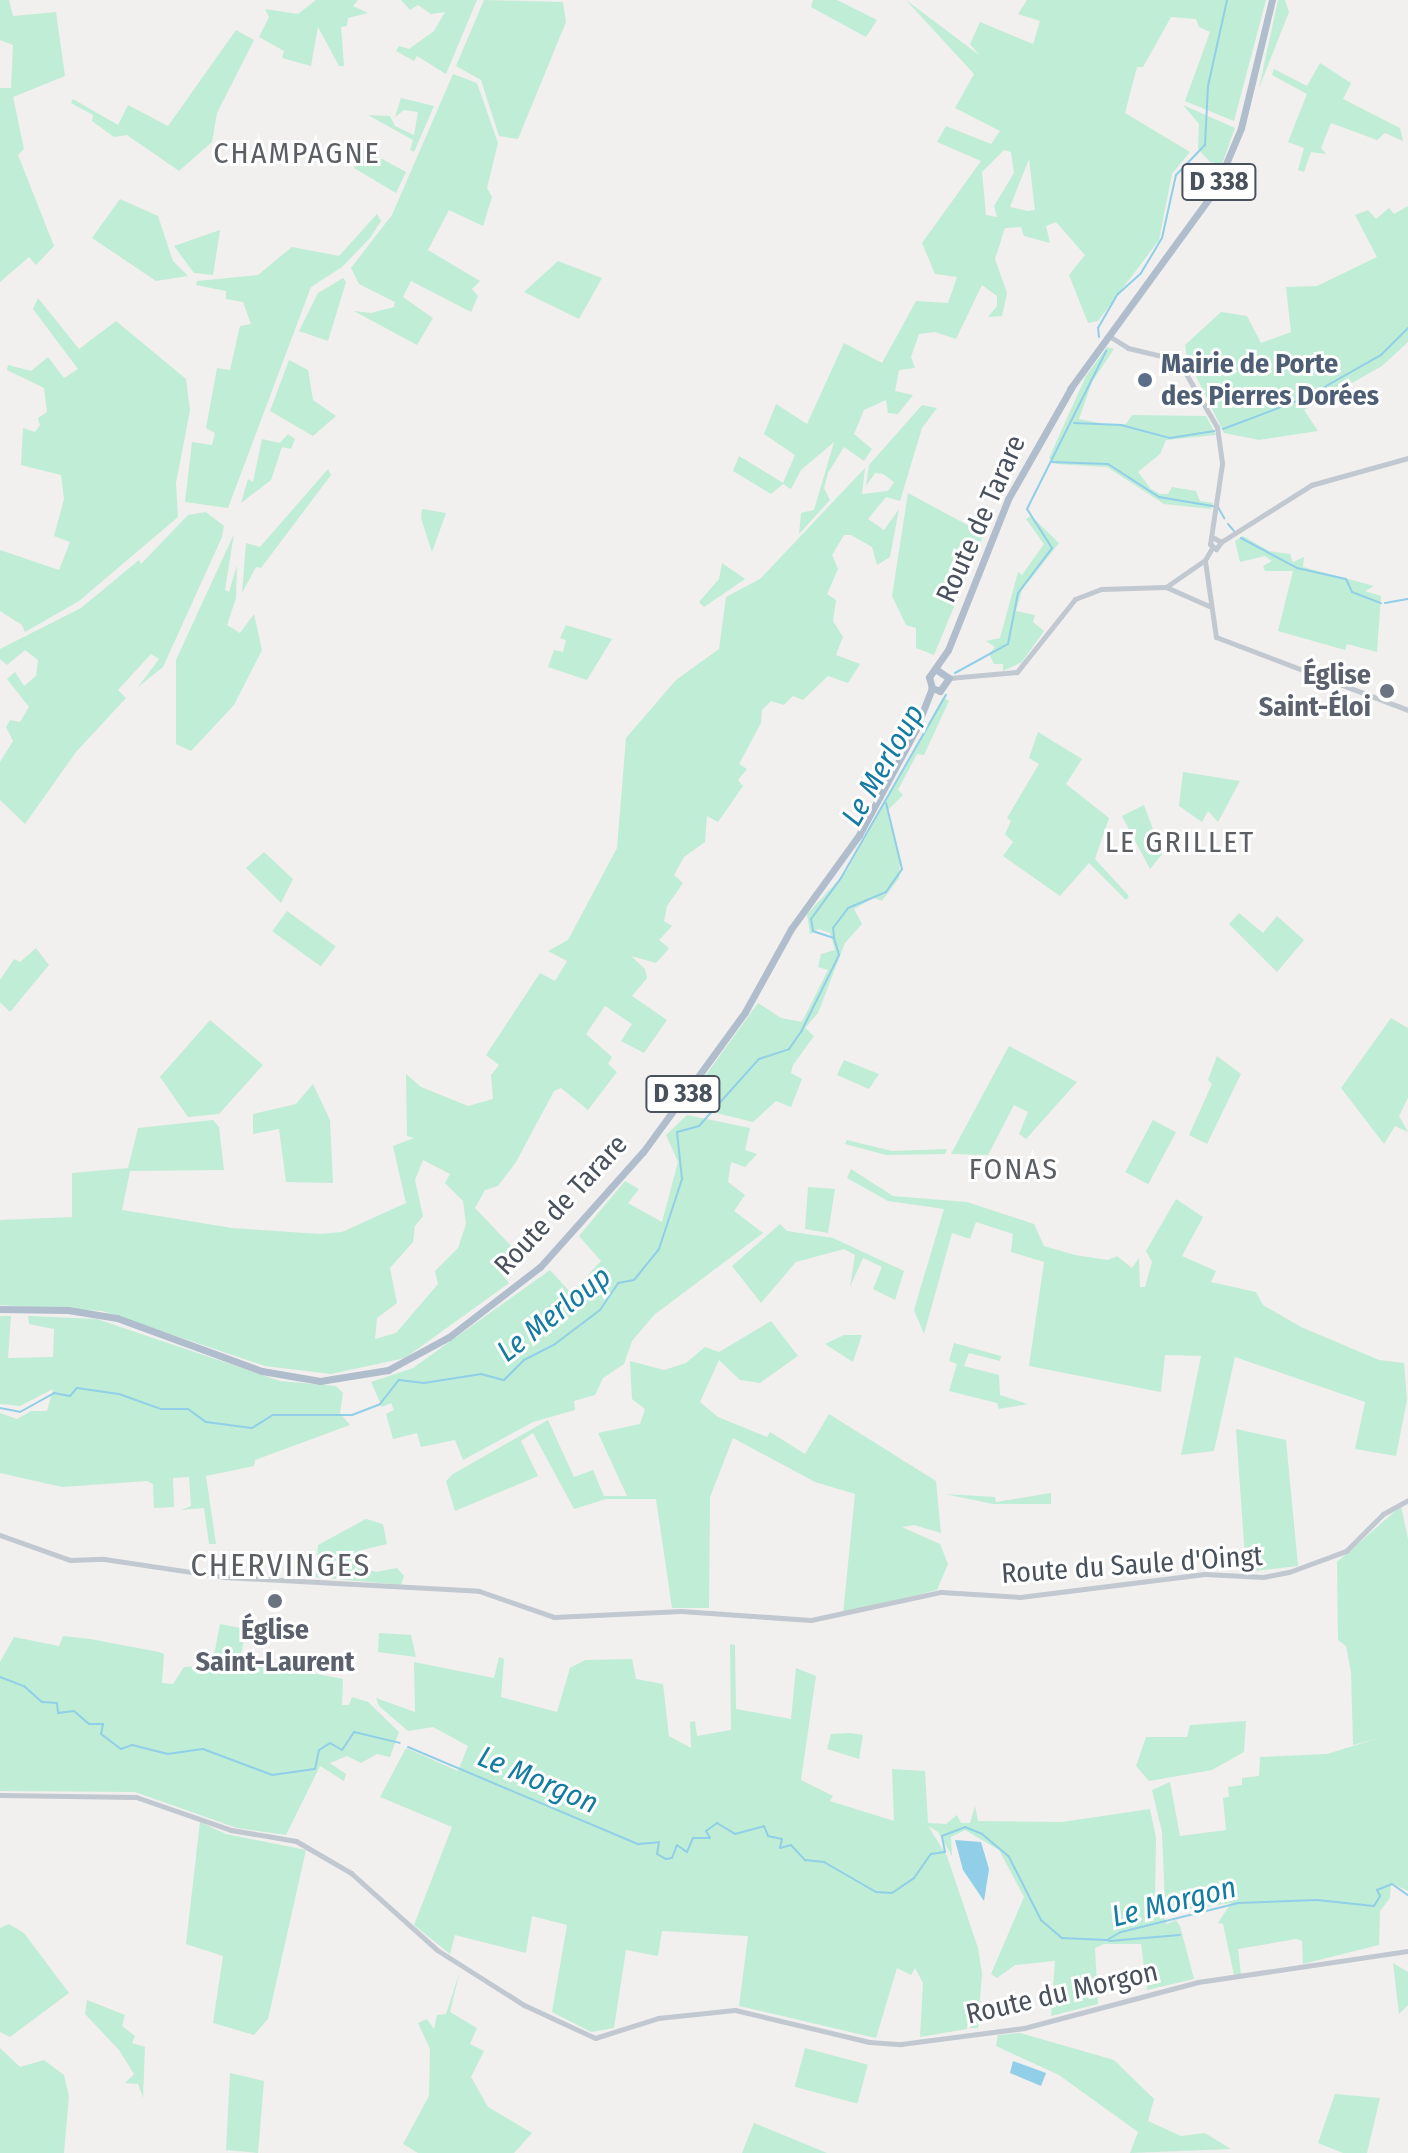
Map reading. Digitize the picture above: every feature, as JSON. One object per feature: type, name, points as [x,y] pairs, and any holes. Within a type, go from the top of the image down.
[{"type":"main road","name":"Route de Tarare","points":[[0,1309],[68,1310],[117,1318],[262,1371],[306,1380],[364,1377],[433,1348],[540,1267],[643,1152],[751,1003],[791,929],[859,835],[934,689],[929,677],[944,673],[948,650],[1008,499],[1070,389],[1187,235],[1223,175],[1241,128],[1272,0]]},
{"type":"main road","points":[[934,689],[947,687],[944,673]]},
{"type":"street","points":[[1109,336],[1128,348],[1172,356],[1184,366],[1220,436],[1212,548],[1205,560],[1166,587]]},
{"type":"street","points":[[1212,548],[1323,480],[1408,458]]},
{"type":"street","points":[[1214,538],[1221,542]]},
{"type":"street","points":[[1205,560],[1209,606],[1219,639],[1408,710]]},
{"type":"street","points":[[944,673],[1017,672],[1069,604],[1086,591],[1166,587],[1209,606]]},
{"type":"street","name":"Route du Saule d'Oingt","points":[[0,1535],[59,1557],[224,1577],[479,1591],[565,1618],[695,1612],[826,1619],[941,1592],[1020,1597],[1205,1574],[1263,1577],[1332,1558],[1393,1506],[1408,1500]]},
{"type":"street","name":"Route du Morgon","points":[[0,1795],[98,1794],[149,1800],[231,1830],[296,1841],[351,1873],[437,1950],[524,2005],[595,2038],[658,2018],[735,2010],[869,2042],[901,2044],[1024,2028],[1198,1982],[1408,1951]]},
{"type":"green space","points":[[0,0],[9,0],[13,16],[56,12],[65,76],[13,97],[24,149],[18,155],[54,246],[36,265],[29,257],[0,282],[0,88],[11,88],[13,45],[0,40]]},
{"type":"green space","points":[[316,0],[358,0],[353,6],[368,13],[348,18],[347,26],[341,27],[344,66],[339,66],[318,27],[311,66],[282,58],[284,51],[259,37],[269,17],[265,9],[298,14]]},
{"type":"green space","points":[[401,0],[477,0],[446,74],[417,56],[414,61],[396,51],[399,46],[409,49],[434,31],[445,12],[431,14],[418,5],[410,10]]},
{"type":"green space","points":[[484,0],[563,2],[566,22],[518,139],[499,136],[481,80],[456,66]]},
{"type":"green space","points":[[813,0],[837,0],[877,20],[866,37],[811,7]]},
{"type":"green space","points":[[906,0],[979,55],[970,44],[980,22],[1033,44],[1040,21],[1018,14],[1027,0],[1266,0],[1234,121],[1185,101],[1210,32],[1199,27],[1196,19],[1171,17],[1143,67],[1137,67],[1125,113],[1190,152],[1172,174],[1159,240],[1098,321],[1088,323],[1069,275],[1085,255],[1056,222],[1046,226],[1050,243],[1024,236],[1021,227],[1005,228],[995,259],[1007,293],[1002,316],[988,317],[997,306],[997,296],[982,285],[956,339],[935,332],[919,334],[911,357],[915,368],[899,370],[895,391],[913,395],[898,414],[888,413],[886,400],[864,410],[854,434],[872,449],[864,461],[844,447],[828,473],[824,488],[830,500],[799,534],[801,513],[814,510],[834,442],[801,470],[791,489],[783,484],[771,494],[733,471],[739,456],[783,483],[795,455],[764,434],[776,404],[807,424],[844,343],[882,363],[916,301],[948,303],[957,277],[935,274],[922,243],[981,161],[937,142],[946,126],[991,144],[1000,131],[955,108],[974,74]],"holes":[[[1004,150],[1011,152],[1014,173],[994,206],[997,217],[986,215],[982,172]],[[1029,159],[1035,210],[1028,211],[1010,207]]]},
{"type":"green space","points":[[1278,0],[1285,0],[1289,12],[1259,88]]},
{"type":"green space","points":[[236,30],[254,40],[217,113],[212,142],[179,171],[127,135],[114,137],[92,121],[93,115],[71,103],[73,99],[118,125],[128,105],[168,126]]},
{"type":"green space","points":[[1320,63],[1351,83],[1343,99],[1400,128],[1403,141],[1385,133],[1377,140],[1331,123],[1321,148],[1326,154],[1311,152],[1304,172],[1298,170],[1304,148],[1288,142],[1307,94],[1272,75],[1274,69],[1307,86]]},
{"type":"green space","points":[[453,74],[477,83],[498,143],[487,188],[492,197],[483,226],[449,210],[428,250],[480,281],[472,289],[478,296],[471,312],[411,281],[403,297],[433,318],[417,345],[354,311],[371,313],[394,307],[395,302],[359,284],[351,268],[392,215]]},
{"type":"green space","points":[[401,98],[434,106],[414,152],[410,150],[413,140],[368,115],[390,116],[395,126],[414,135],[418,112],[404,110],[395,117]]},
{"type":"green space","points":[[1183,105],[1235,128],[1222,164],[1210,162],[1198,149],[1199,124]]},
{"type":"green space","points":[[360,147],[406,172],[396,193],[354,168]]},
{"type":"green space","points":[[120,199],[158,216],[173,261],[188,276],[156,281],[92,238]]},
{"type":"green space","points":[[1408,206],[1408,342],[1382,366],[1304,410],[1318,431],[1259,440],[1224,433],[1187,358],[1185,345],[1221,312],[1247,316],[1261,343],[1291,332],[1286,287],[1317,286],[1377,257],[1355,215],[1368,210],[1376,219],[1389,208],[1394,214]]},
{"type":"green space","points":[[377,214],[381,221],[370,238],[342,267],[311,287],[228,508],[185,502],[192,442],[212,445],[215,433],[206,428],[217,368],[230,370],[240,326],[251,324],[243,302],[226,299],[226,291],[196,285],[197,281],[258,275],[292,247],[339,256]]},
{"type":"green space","points":[[220,230],[213,275],[194,273],[174,246]]},
{"type":"green space","points":[[558,261],[602,278],[579,319],[524,292]]},
{"type":"green space","points":[[343,278],[346,282],[328,341],[299,331],[318,293]]},
{"type":"green space","points":[[38,298],[79,349],[116,321],[186,379],[190,410],[176,483],[178,517],[79,601],[25,632],[22,625],[0,611],[0,550],[59,570],[70,542],[54,536],[64,499],[61,475],[21,465],[23,428],[35,432],[40,425],[38,418],[47,412],[44,388],[7,370],[8,365],[31,371],[48,357],[64,378],[78,369],[33,309]]},
{"type":"green space","points":[[1107,347],[1114,349],[1092,382],[1079,419],[1126,424],[1132,415],[1206,416],[1216,435],[1166,440],[1160,454],[1138,472],[1151,489],[1160,494],[1168,494],[1172,487],[1196,491],[1200,501],[1213,503],[1211,509],[1164,504],[1107,467],[1056,464],[1049,458],[1086,376]]},
{"type":"green space","points":[[289,360],[308,370],[313,400],[336,416],[313,436],[270,411]]},
{"type":"green space","points":[[922,405],[937,408],[922,428],[900,501],[886,497],[868,519],[884,530],[899,509],[890,557],[877,565],[872,547],[851,535],[844,535],[832,555],[838,569],[827,594],[836,600],[833,621],[843,637],[836,655],[860,664],[848,683],[828,676],[803,700],[793,696],[784,705],[771,701],[762,710],[761,723],[739,764],[747,769],[738,780],[743,786],[718,822],[707,816],[705,842],[684,857],[674,875],[683,883],[667,906],[664,921],[672,926],[659,940],[669,948],[656,963],[631,956],[645,969],[647,978],[632,996],[667,1020],[644,1053],[621,1041],[632,1024],[605,1006],[586,1034],[612,1057],[608,1064],[617,1072],[588,1110],[561,1088],[554,1091],[516,1162],[498,1186],[485,1190],[475,1208],[515,1250],[490,1260],[509,1283],[405,1358],[331,1374],[265,1366],[102,1311],[0,1305],[0,1220],[72,1217],[72,1173],[128,1168],[138,1128],[213,1120],[219,1127],[224,1170],[130,1171],[122,1210],[232,1228],[320,1234],[342,1232],[406,1203],[393,1146],[414,1138],[407,1136],[406,1074],[421,1087],[468,1106],[493,1099],[491,1075],[499,1065],[486,1055],[540,973],[555,981],[567,961],[548,951],[568,940],[617,848],[626,738],[676,680],[719,649],[726,597],[760,579],[865,468],[862,494],[888,491],[894,482],[883,474],[875,473],[866,486],[869,465]],"holes":[[[423,1160],[450,1174],[445,1183],[463,1201],[466,1224],[458,1248],[435,1271],[438,1284],[396,1333],[375,1339],[377,1318],[397,1303],[390,1268],[413,1242],[415,1226],[423,1216],[415,1180]]]},
{"type":"green space","points":[[288,434],[295,439],[291,449],[282,447],[271,480],[241,503],[248,479],[253,482],[262,439],[280,443]]},
{"type":"green space","points":[[328,469],[331,475],[261,568],[256,567],[242,593],[246,543],[260,547]]},
{"type":"green space","points":[[908,493],[984,534],[934,655],[916,648],[916,628],[906,625],[892,596]]},
{"type":"green space","points":[[422,509],[446,513],[432,552],[421,518]]},
{"type":"green space","points":[[206,512],[224,526],[222,537],[163,667],[138,687],[159,659],[151,654],[118,690],[126,698],[76,752],[25,824],[0,800],[0,762],[13,741],[6,727],[10,720],[20,722],[29,707],[7,679],[15,672],[24,686],[36,676],[38,660],[25,650],[7,665],[0,659],[0,649],[81,608],[139,560],[141,564],[188,515]]},
{"type":"green space","points":[[1031,516],[1059,543],[1022,590],[1016,611],[1035,615],[1033,622],[1044,631],[1022,662],[1003,671],[1003,664],[994,664],[989,654],[995,647],[986,641],[1000,638],[1018,572],[1022,575],[1044,544],[1026,519]]},
{"type":"green space","points":[[234,534],[225,590],[229,592],[237,565],[236,598],[227,625],[240,633],[254,614],[262,650],[234,705],[191,751],[176,744],[176,660]]},
{"type":"green space","points":[[1243,536],[1269,551],[1290,554],[1293,562],[1304,557],[1303,567],[1374,586],[1365,591],[1381,596],[1377,652],[1347,644],[1345,650],[1278,631],[1293,571],[1265,571],[1263,566],[1272,561],[1265,556],[1240,562],[1235,541]]},
{"type":"green space","points":[[722,563],[745,579],[704,607],[699,602],[719,579]]},
{"type":"green space","points":[[566,625],[612,639],[587,680],[548,667],[554,650],[563,652],[566,640],[560,638]]},
{"type":"green space","points":[[943,697],[949,701],[924,755],[917,754],[898,790],[903,795],[887,811],[900,862],[899,878],[882,901],[874,898],[854,909],[862,924],[845,943],[818,1013],[805,1028],[814,1036],[793,1065],[791,1073],[802,1079],[791,1107],[776,1101],[753,1122],[684,1105],[758,1003],[781,1018],[802,1022],[828,970],[818,967],[821,954],[835,950],[830,933],[819,929],[810,934],[807,914],[846,872]]},
{"type":"green space","points":[[1038,732],[1082,759],[1066,784],[1109,818],[1095,859],[1129,896],[1126,900],[1089,863],[1060,896],[1003,856],[1013,842],[1005,834],[1011,821],[1007,818],[1039,764],[1029,758]]},
{"type":"green space","points":[[1183,772],[1240,781],[1218,822],[1208,811],[1202,822],[1179,806]]},
{"type":"green space","points":[[1144,805],[1162,854],[1150,869],[1122,816]]},
{"type":"green space","points":[[264,852],[293,879],[281,903],[246,868]]},
{"type":"green space","points":[[287,911],[336,946],[321,966],[272,931]]},
{"type":"green space","points":[[1239,913],[1263,933],[1277,916],[1304,940],[1277,972],[1229,924]]},
{"type":"green space","points":[[36,948],[49,965],[10,1012],[0,1002],[0,980],[14,959],[20,962]]},
{"type":"green space","points":[[1391,1018],[1408,1028],[1408,1098],[1399,1116],[1408,1132],[1395,1126],[1384,1144],[1341,1088]]},
{"type":"green space","points":[[210,1020],[263,1065],[219,1114],[188,1117],[160,1077]]},
{"type":"green space","points":[[1009,1046],[1077,1082],[1026,1139],[1019,1134],[1028,1112],[1014,1105],[988,1155],[951,1154]]},
{"type":"green space","points":[[1217,1056],[1241,1074],[1207,1144],[1189,1135],[1212,1084],[1208,1080]]},
{"type":"green space","points":[[844,1060],[879,1074],[869,1089],[837,1075]]},
{"type":"green space","points":[[313,1084],[330,1120],[333,1183],[286,1182],[279,1129],[253,1134],[253,1114],[296,1104]]},
{"type":"green space","points":[[687,1115],[750,1128],[745,1150],[757,1154],[745,1167],[731,1162],[728,1182],[745,1195],[734,1211],[763,1233],[654,1315],[632,1341],[624,1364],[603,1378],[595,1395],[574,1401],[575,1410],[533,1422],[463,1460],[455,1440],[421,1447],[417,1433],[393,1439],[386,1414],[394,1410],[391,1403],[382,1407],[371,1382],[413,1368],[550,1270],[571,1293],[601,1261],[579,1236],[625,1181],[639,1189],[628,1203],[662,1222],[678,1162],[666,1135]]},
{"type":"green space","points":[[1153,1120],[1176,1132],[1148,1184],[1125,1172]]},
{"type":"green space","points":[[847,1140],[892,1151],[947,1149],[945,1154],[886,1155],[845,1144]]},
{"type":"green space","points":[[851,1169],[893,1196],[967,1202],[1034,1224],[1044,1246],[1108,1260],[1117,1256],[1132,1268],[1139,1258],[1140,1287],[1145,1287],[1152,1262],[1146,1251],[1176,1199],[1203,1217],[1182,1256],[1216,1271],[1211,1282],[1256,1292],[1263,1305],[1301,1327],[1379,1360],[1404,1363],[1407,1400],[1396,1456],[1355,1449],[1365,1402],[1235,1357],[1214,1451],[1181,1455],[1201,1356],[1165,1355],[1161,1392],[1029,1366],[1044,1262],[1011,1252],[1013,1234],[976,1222],[970,1239],[952,1233],[924,1334],[914,1310],[944,1209],[888,1201],[847,1178]]},
{"type":"green space","points":[[808,1187],[835,1189],[828,1233],[805,1229]]},
{"type":"green space","points":[[780,1224],[787,1231],[833,1238],[904,1271],[895,1300],[873,1289],[882,1267],[863,1258],[850,1287],[855,1255],[844,1249],[796,1262],[761,1303],[732,1266]]},
{"type":"green space","points":[[0,1316],[11,1316],[8,1358],[53,1357],[54,1329],[29,1324],[28,1316],[97,1319],[280,1381],[336,1386],[343,1393],[340,1413],[350,1425],[255,1460],[254,1466],[206,1476],[216,1544],[209,1544],[204,1508],[181,1510],[191,1506],[189,1477],[173,1478],[174,1507],[154,1508],[153,1484],[147,1481],[62,1487],[0,1473],[0,1413],[17,1419],[31,1411],[47,1411],[53,1389],[20,1406],[0,1404]]},
{"type":"green space","points":[[771,1321],[798,1356],[760,1383],[740,1380],[719,1360],[700,1402],[718,1417],[767,1437],[770,1432],[805,1454],[829,1414],[936,1481],[941,1533],[914,1525],[902,1527],[940,1544],[948,1564],[937,1590],[843,1614],[855,1494],[815,1482],[733,1438],[710,1497],[709,1608],[672,1608],[656,1499],[606,1499],[574,1509],[533,1433],[521,1441],[538,1476],[455,1511],[446,1481],[453,1474],[548,1420],[574,1477],[593,1470],[604,1496],[627,1496],[598,1433],[640,1424],[645,1409],[632,1399],[630,1361],[664,1370],[686,1363],[705,1347],[719,1352]]},
{"type":"green space","points":[[844,1335],[862,1335],[853,1362],[825,1344]]},
{"type":"green space","points":[[954,1343],[1001,1356],[1000,1361],[969,1353],[964,1366],[999,1375],[1000,1395],[1028,1404],[999,1409],[997,1403],[949,1391],[957,1364],[949,1361]]},
{"type":"green space","points":[[1236,1429],[1286,1440],[1298,1566],[1246,1572]]},
{"type":"green space","points":[[1051,1493],[1051,1504],[993,1504],[945,1494],[995,1497],[996,1502]]},
{"type":"green space","points":[[1401,1506],[1408,1539],[1408,1891],[1391,1883],[1390,1898],[1380,1911],[1379,1945],[1303,1964],[1302,1941],[1296,1939],[1238,1949],[1241,1974],[1234,1975],[1223,1924],[1218,1923],[1231,1903],[1172,1912],[1165,1905],[1162,1832],[1152,1790],[1170,1782],[1180,1836],[1226,1830],[1223,1798],[1229,1797],[1228,1787],[1242,1785],[1242,1778],[1259,1776],[1260,1757],[1327,1754],[1379,1738],[1353,1745],[1351,1672],[1346,1646],[1338,1640],[1337,1562]]},
{"type":"green space","points":[[366,1519],[383,1524],[387,1544],[358,1551],[359,1567],[376,1572],[397,1568],[404,1576],[401,1585],[316,1577],[318,1545]]},
{"type":"green space","points":[[220,1624],[246,1629],[240,1659],[343,1679],[342,1705],[349,1705],[352,1697],[368,1702],[399,1732],[390,1757],[377,1754],[361,1763],[347,1756],[330,1763],[346,1774],[344,1781],[320,1766],[286,1835],[237,1828],[135,1792],[0,1791],[0,1662],[14,1637],[59,1646],[63,1636],[159,1652],[164,1654],[162,1683],[173,1684],[184,1667],[212,1666]]},
{"type":"green space","points":[[379,1633],[411,1635],[416,1657],[378,1652]]},
{"type":"green space","points":[[730,1644],[735,1645],[736,1709],[791,1719],[796,1668],[816,1676],[801,1780],[833,1796],[830,1801],[894,1821],[892,1769],[925,1771],[928,1823],[946,1824],[957,1815],[961,1823],[970,1823],[975,1806],[978,1821],[1062,1822],[1150,1809],[1156,1838],[1155,1900],[1167,1924],[1176,1920],[1180,1926],[1194,1979],[1147,1990],[1141,1944],[1104,1944],[1095,1948],[1098,2004],[1051,2016],[1055,1961],[1015,1965],[997,1978],[991,1974],[1024,1897],[999,1850],[965,1830],[951,1837],[952,1856],[938,1832],[928,1826],[947,1856],[978,1948],[982,1973],[978,2028],[970,2028],[968,2015],[967,2029],[920,2037],[923,1983],[915,1968],[911,1975],[897,1968],[876,2038],[739,2006],[748,1936],[662,1931],[658,1956],[626,1950],[614,2028],[591,2032],[552,2012],[567,1925],[532,1916],[526,1953],[455,1935],[450,1954],[414,1925],[452,1827],[380,1797],[406,1748],[458,1771],[468,1746],[433,1727],[408,1731],[379,1706],[376,1698],[415,1712],[414,1662],[494,1678],[499,1657],[504,1659],[501,1697],[557,1712],[570,1668],[585,1660],[632,1659],[636,1679],[663,1684],[669,1736],[691,1748],[690,1722],[695,1721],[697,1736],[731,1730]]},
{"type":"green space","points":[[1246,1721],[1244,1752],[1212,1770],[1149,1781],[1136,1766],[1146,1737],[1187,1737],[1190,1725]]},
{"type":"green space","points":[[831,1734],[863,1735],[859,1759],[827,1749]]},
{"type":"green space","points":[[200,1822],[226,1834],[306,1850],[268,2019],[254,2035],[213,2023],[223,1956],[186,1944]]},
{"type":"green space","points":[[9,1924],[24,1933],[69,1993],[10,2037],[0,2032],[0,1928]]},
{"type":"green space","points":[[1393,1963],[1408,1972],[1408,2005],[1399,2014]]},
{"type":"green space","points":[[460,1971],[450,2012],[477,2028],[470,2044],[484,2051],[471,2077],[488,2107],[532,2133],[514,2153],[418,2153],[403,2144],[429,2096],[430,2049],[418,2023],[427,2019],[434,2029],[437,2015],[446,2014]]},
{"type":"green space","points":[[87,2000],[125,2015],[122,2026],[135,2036],[132,2043],[145,2047],[143,2098],[138,2084],[125,2083],[134,2074],[119,2050],[85,2014]]},
{"type":"green space","points":[[1020,2033],[1114,2060],[1154,2099],[1148,2121],[1181,2136],[1205,2133],[1231,2149],[1130,2153],[1138,2132],[1059,2075],[996,2046],[998,2035]]},
{"type":"green space","points":[[0,2048],[20,2067],[44,2060],[64,2075],[69,2096],[64,2153],[0,2153]]},
{"type":"green space","points":[[805,2048],[868,2065],[857,2103],[795,2087]]},
{"type":"green space","points":[[230,2073],[264,2081],[258,2153],[226,2150]]},
{"type":"green space","points":[[1335,2094],[1380,2098],[1367,2153],[1343,2153],[1318,2143]]},
{"type":"green space","points":[[754,2123],[827,2153],[742,2153]]},
{"type":"water","points":[[955,1840],[981,1842],[989,1869],[984,1901],[963,1870]]},
{"type":"water","points":[[1013,2061],[1046,2073],[1041,2086],[1010,2073]]},
{"type":"waterway","name":"Le Merloup","points":[[1099,337],[1098,328],[1118,294],[1141,273],[1162,238],[1176,175],[1205,145],[1208,86],[1227,0]]},
{"type":"waterway","points":[[1223,429],[1305,398],[1381,355],[1408,328]]},
{"type":"waterway","name":"Le Merloup","points":[[955,673],[1008,644],[1018,593],[1052,548],[1027,509],[1106,351]]},
{"type":"waterway","points":[[1074,423],[1121,425],[1170,438],[1214,431]]},
{"type":"waterway","points":[[1052,462],[1108,464],[1159,497],[1218,507],[1224,518]]},
{"type":"waterway","points":[[1228,524],[1234,531]]},
{"type":"waterway","points":[[1241,538],[1297,568],[1346,579],[1352,592],[1381,603]]},
{"type":"waterway","points":[[1385,603],[1408,599]]},
{"type":"waterway","name":"Le Merloup","points":[[0,1408],[20,1412],[54,1393],[70,1396],[77,1388],[119,1394],[161,1409],[188,1409],[206,1422],[252,1428],[273,1415],[352,1415],[380,1404],[399,1380],[424,1383],[481,1374],[504,1380],[524,1360],[555,1344],[600,1310],[618,1283],[634,1280],[659,1249],[682,1179],[677,1132],[699,1126],[759,1059],[789,1049],[801,1032],[839,955],[834,938],[813,931],[811,919],[841,878],[946,695]]},
{"type":"waterway","points":[[834,937],[833,928],[848,908],[886,892],[902,869],[886,803]]},
{"type":"waterway","name":"Le Morgon","points":[[0,1677],[24,1686],[42,1702],[57,1703],[58,1713],[74,1711],[89,1724],[103,1724],[101,1734],[121,1749],[132,1745],[167,1754],[203,1749],[272,1775],[315,1769],[319,1750],[330,1743],[342,1750],[354,1732],[400,1743]]},
{"type":"waterway","name":"Le Morgon","points":[[408,1747],[638,1844],[659,1842],[657,1854],[666,1859],[672,1858],[677,1845],[687,1852],[693,1838],[710,1838],[706,1831],[717,1823],[735,1834],[764,1826],[768,1836],[782,1839],[780,1848],[791,1845],[805,1860],[824,1862],[876,1892],[892,1893],[914,1878],[931,1854],[945,1852],[942,1836],[965,1827],[982,1834],[1009,1857],[1041,1920],[1062,1938],[1107,1940],[1121,1932],[1238,1903],[1317,1900],[1374,1906],[1380,1896],[1377,1890],[1392,1884],[1408,1895]]},
{"type":"waterway","points":[[1109,1941],[1180,1935]]},
{"type":"place","name":"Mairie de Porte des Pierres Dorées","points":[[1145,380]]},
{"type":"place","name":"Église Saint-Éloi","points":[[1387,691]]},
{"type":"place","name":"Église Saint-Laurent","points":[[275,1601]]},
{"type":"district","name":"CHAMPAGNE","points":[[297,153]]},
{"type":"district","name":"LE GRILLET","points":[[1180,842]]},
{"type":"district","name":"FONAS","points":[[1014,1169]]},
{"type":"district","name":"CHERVINGES","points":[[281,1565]]}]
